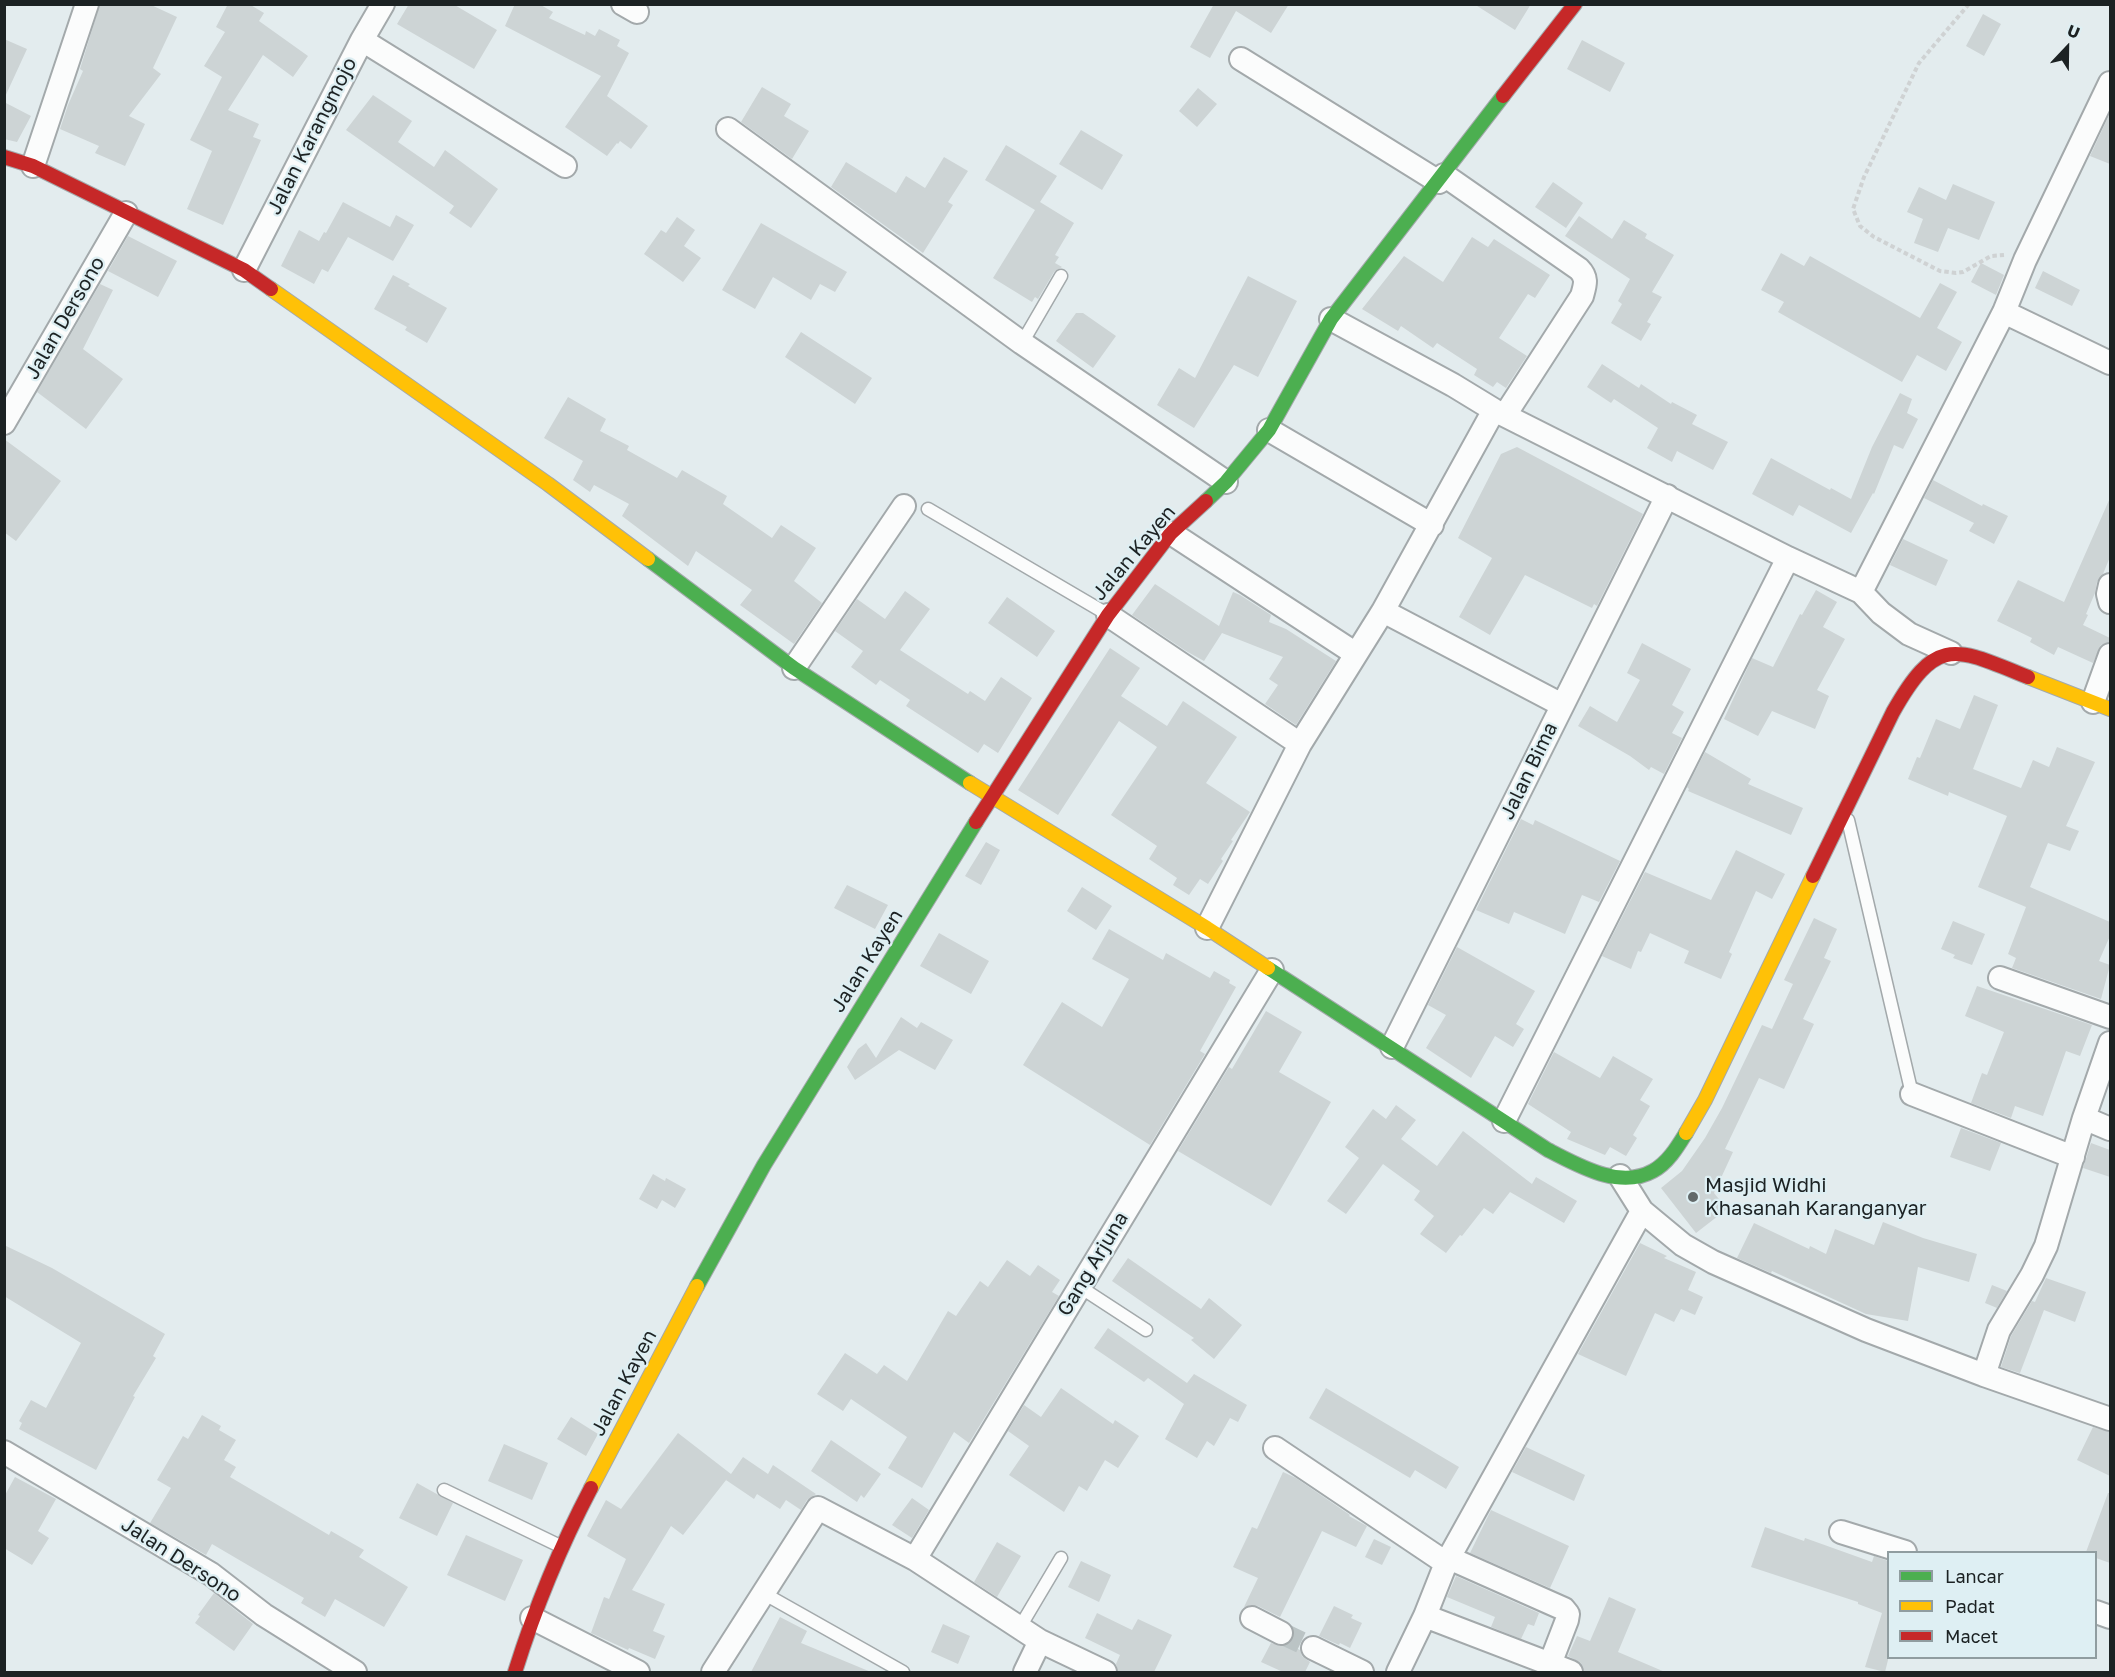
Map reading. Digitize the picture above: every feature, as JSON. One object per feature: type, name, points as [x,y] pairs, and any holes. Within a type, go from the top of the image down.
[{"type":"main road","name":"Jalan Kayen","points":[[515,1672],[532,1618],[568,1531],[764,1165],[992,796],[1108,615],[1171,533],[1226,482],[1269,430],[1331,319],[1441,179],[1570,6]]},
{"type":"main road","points":[[4,157],[33,166],[244,270],[548,484],[702,601],[795,668],[944,767],[1207,928],[1548,1150],[1585,1168],[1638,1178],[1656,1170],[1681,1142],[1710,1090],[1881,735],[1906,689],[1919,673],[1937,657],[1951,653],[1973,655],[2102,706]]},
{"type":"street","points":[[33,166],[87,4]]},
{"type":"street","name":"Jalan Karangmojo","points":[[244,270],[362,40],[383,4]]},
{"type":"street","points":[[362,40],[565,166]]},
{"type":"street","points":[[1207,928],[1300,744],[1383,611],[1499,413],[1582,296],[1586,283],[1580,269],[1441,179],[1241,58]]},
{"type":"street","points":[[1861,591],[2004,312],[2025,260],[2110,83]]},
{"type":"street","points":[[728,129],[1022,343],[1226,482]]},
{"type":"street","name":"Jalan Dersono","points":[[4,423],[126,213]]},
{"type":"street","points":[[2004,312],[2110,363]]},
{"type":"street","points":[[1331,319],[1453,385],[1499,413],[1788,558],[1861,591],[1881,613],[1909,634],[1951,653]]},
{"type":"street","points":[[1269,430],[1432,525]]},
{"type":"street","name":"Jalan Bima","points":[[1392,1047],[1667,496]]},
{"type":"street","points":[[795,668],[904,506]]},
{"type":"street","points":[[1171,533],[1356,654]]},
{"type":"street","points":[[1503,1121],[1788,558]]},
{"type":"street","points":[[2110,585],[2108,594],[2110,603]]},
{"type":"street","points":[[1383,611],[1562,705]]},
{"type":"street","points":[[1108,615],[1300,744]]},
{"type":"street","points":[[2102,706],[2110,655]]},
{"type":"street","name":"Gang Arjuna","points":[[915,1559],[1272,970]]},
{"type":"street","points":[[2000,978],[2110,1017]]},
{"type":"street","points":[[1984,1375],[2000,1329],[2032,1275],[2046,1246],[2084,1118],[2110,1043]]},
{"type":"street","points":[[1912,1094],[2073,1157]]},
{"type":"street","points":[[2084,1118],[2110,1129]]},
{"type":"street","points":[[1620,1176],[1642,1211],[1683,1245],[1713,1262],[1866,1330],[1984,1375],[2110,1419]]},
{"type":"street","points":[[1398,1672],[1448,1561],[1642,1211]]},
{"type":"street","points":[[1275,1448],[1448,1561],[1564,1609],[1568,1614],[1550,1664]]},
{"type":"street","name":"Jalan Dersono","points":[[4,1452],[211,1574],[264,1615],[356,1672]]},
{"type":"street","points":[[713,1672],[818,1508],[915,1559],[1040,1641],[1105,1672]]},
{"type":"street","points":[[1841,1533],[1902,1551]]},
{"type":"street","points":[[1425,1616],[1572,1672]]},
{"type":"street","points":[[532,1618],[638,1672]]},
{"type":"street","points":[[1252,1618],[1281,1633]]},
{"type":"street","points":[[1025,1672],[1040,1641]]},
{"type":"street","points":[[1313,1648],[1362,1672]]},
{"type":"lane","points":[[1022,343],[1061,276]]},
{"type":"lane","points":[[928,509],[1108,615]]},
{"type":"lane","points":[[1846,810],[1912,1094]]},
{"type":"lane","points":[[1080,1287],[1146,1330]]},
{"type":"lane","points":[[444,1490],[561,1546]]},
{"type":"lane","points":[[1020,1627],[1061,1558]]},
{"type":"lane","points":[[763,1593],[903,1672]]},
{"type":"path","points":[[1969,4],[1919,63],[1864,177],[1853,209],[1860,226],[1874,237],[1940,271],[1963,272],[1991,256],[2004,255],[2025,260]]},
{"type":"building","points":[[100,4],[149,4],[177,17],[153,68],[161,74],[129,116],[145,124],[125,166],[95,153],[99,146],[60,129],[83,71],[80,69]]},
{"type":"building","points":[[228,4],[249,4],[264,13],[259,21],[308,56],[293,77],[263,55],[228,110],[259,124],[253,137],[261,140],[223,225],[187,209],[212,151],[190,140],[222,77],[204,66],[225,32],[216,27]]},
{"type":"building","points":[[409,4],[453,4],[497,30],[474,69],[397,24]]},
{"type":"building","points":[[515,4],[539,4],[553,12],[549,18],[585,35],[586,31],[595,36],[599,29],[620,40],[617,46],[629,53],[607,96],[648,126],[631,149],[620,141],[607,156],[565,127],[601,76],[505,26]]},
{"type":"building","points":[[1214,4],[1289,4],[1271,33],[1236,11],[1210,58],[1190,47]]},
{"type":"building","points":[[1474,4],[1531,4],[1515,30]]},
{"type":"building","points":[[1983,14],[2001,24],[1984,56],[1966,46]]},
{"type":"building","points":[[4,39],[27,49],[4,99]]},
{"type":"building","points":[[1582,40],[1625,63],[1610,92],[1567,69]]},
{"type":"building","points":[[762,87],[791,104],[784,116],[809,131],[792,159],[741,122]]},
{"type":"building","points":[[1198,88],[1217,104],[1197,127],[1179,111]]},
{"type":"building","points":[[373,95],[412,121],[398,142],[434,167],[445,150],[498,189],[471,228],[449,213],[454,206],[346,130]]},
{"type":"building","points":[[4,102],[31,116],[17,142],[4,139]]},
{"type":"building","points":[[2110,113],[2110,164],[2090,156]]},
{"type":"building","points":[[1081,130],[1123,155],[1102,190],[1059,164]]},
{"type":"building","points":[[1006,145],[1057,176],[1040,202],[1074,223],[1055,255],[1059,257],[1055,263],[1062,267],[1054,272],[1038,299],[1035,297],[1032,302],[993,278],[1035,210],[985,180]]},
{"type":"building","points":[[944,157],[968,171],[948,202],[953,205],[923,253],[831,187],[846,162],[896,193],[906,176],[925,188]]},
{"type":"building","points":[[1553,182],[1583,203],[1566,228],[1535,207]]},
{"type":"building","points":[[1953,184],[1995,202],[1979,240],[1948,228],[1938,252],[1914,243],[1923,219],[1907,212],[1919,187],[1946,200]]},
{"type":"building","points":[[343,202],[390,227],[396,215],[414,225],[393,261],[348,237],[328,272],[322,269],[314,284],[281,266],[299,230],[319,241]]},
{"type":"building","points":[[1579,216],[1612,239],[1624,220],[1647,234],[1645,238],[1674,255],[1652,292],[1662,297],[1647,322],[1651,324],[1641,341],[1611,323],[1622,304],[1618,301],[1630,279],[1565,236]]},
{"type":"building","points":[[677,217],[695,230],[684,246],[701,258],[683,282],[644,254],[661,230],[666,233]]},
{"type":"building","points":[[761,223],[847,272],[835,292],[820,284],[811,300],[773,277],[755,309],[722,290]]},
{"type":"building","points":[[128,236],[177,261],[158,297],[108,271]]},
{"type":"building","points":[[1472,237],[1488,247],[1494,239],[1550,275],[1535,298],[1528,294],[1499,338],[1527,356],[1506,388],[1497,382],[1493,387],[1474,375],[1477,369],[1437,343],[1433,348],[1401,326],[1398,331],[1362,309],[1404,256],[1443,282]]},
{"type":"building","points":[[1781,253],[1804,266],[1810,256],[1920,318],[1940,283],[1957,292],[1937,328],[1962,342],[1946,371],[1917,355],[1902,382],[1778,312],[1784,302],[1761,290]]},
{"type":"building","points":[[1981,263],[2004,275],[1996,295],[1971,282]]},
{"type":"building","points":[[2043,271],[2080,290],[2072,306],[2035,288]]},
{"type":"building","points":[[393,275],[447,308],[427,343],[405,330],[407,327],[374,309]]},
{"type":"building","points":[[1248,276],[1297,301],[1258,377],[1234,365],[1194,428],[1157,405],[1179,368],[1195,378]]},
{"type":"building","points":[[100,284],[113,290],[83,349],[123,379],[86,429],[37,392]]},
{"type":"building","points":[[1076,313],[1083,313],[1116,336],[1093,368],[1056,341]]},
{"type":"building","points":[[801,332],[872,378],[855,404],[785,357]]},
{"type":"building","points":[[1602,364],[1639,388],[1641,384],[1671,404],[1672,402],[1697,415],[1692,424],[1728,442],[1713,470],[1677,451],[1672,462],[1647,448],[1658,428],[1614,399],[1611,403],[1587,387]]},
{"type":"building","points":[[1900,393],[1912,399],[1907,413],[1918,419],[1903,449],[1894,445],[1874,494],[1851,533],[1799,505],[1793,516],[1752,494],[1771,458],[1851,499],[1872,447]]},
{"type":"building","points":[[568,397],[606,419],[600,431],[629,446],[627,450],[677,478],[682,470],[727,496],[723,504],[772,538],[781,525],[816,548],[794,581],[822,603],[794,644],[740,605],[752,590],[696,551],[688,566],[622,516],[629,504],[594,485],[590,492],[573,480],[583,461],[544,438]]},
{"type":"building","points":[[4,439],[61,481],[16,541],[4,532]]},
{"type":"building","points":[[1517,447],[1643,514],[1597,606],[1594,604],[1592,608],[1525,575],[1490,635],[1459,617],[1492,558],[1458,538],[1501,454]]},
{"type":"building","points":[[1933,480],[1982,506],[1983,504],[2008,516],[1994,544],[1969,531],[1974,523],[1924,498]]},
{"type":"building","points":[[2110,498],[2110,557],[2097,582],[2083,625],[2110,638],[2109,642],[2101,645],[2093,663],[2058,647],[2054,655],[2030,642],[2032,638],[1997,621],[2018,580],[2064,602]]},
{"type":"building","points":[[1903,539],[1948,560],[1936,586],[1890,565]]},
{"type":"building","points":[[1155,584],[1219,626],[1233,592],[1271,615],[1269,622],[1286,629],[1336,661],[1296,725],[1265,704],[1278,685],[1269,679],[1283,657],[1222,633],[1204,661],[1186,651],[1132,615]]},
{"type":"building","points":[[1816,590],[1837,602],[1823,627],[1845,639],[1817,690],[1829,696],[1815,729],[1772,711],[1758,736],[1724,719],[1752,658],[1773,667],[1800,614],[1802,615]]},
{"type":"building","points":[[905,591],[930,609],[900,650],[968,694],[970,691],[985,701],[1001,677],[1032,698],[998,753],[984,744],[978,753],[906,706],[910,700],[880,680],[876,685],[851,667],[863,651],[835,631],[857,599],[885,619]]},
{"type":"building","points":[[1007,597],[1055,631],[1037,657],[988,623]]},
{"type":"building","points":[[1642,643],[1691,669],[1672,705],[1684,712],[1672,733],[1682,738],[1664,774],[1651,767],[1649,770],[1630,756],[1578,726],[1590,706],[1617,722],[1640,680],[1627,673]]},
{"type":"building","points":[[1110,648],[1140,668],[1121,696],[1167,726],[1183,701],[1237,737],[1206,783],[1250,812],[1231,840],[1233,841],[1221,859],[1223,861],[1208,884],[1200,879],[1189,895],[1173,885],[1177,878],[1149,859],[1157,846],[1111,815],[1157,747],[1119,721],[1058,815],[1018,790]]},
{"type":"building","points":[[1974,695],[1998,705],[1973,769],[2021,788],[2033,760],[2049,767],[2057,747],[2095,762],[2066,826],[2079,831],[2070,851],[2048,843],[2030,887],[2110,922],[2110,936],[2099,961],[2110,965],[2101,999],[2012,968],[2016,958],[2008,954],[2026,907],[1978,887],[2007,816],[1949,792],[1948,796],[1908,779],[1917,757],[1920,758],[1936,719],[1960,729]]},
{"type":"building","points":[[1705,752],[1751,779],[1748,784],[1803,808],[1791,835],[1688,791],[1687,787]]},
{"type":"building","points":[[1521,819],[1533,825],[1535,820],[1620,861],[1599,902],[1582,895],[1565,934],[1514,912],[1509,924],[1476,910]]},
{"type":"building","points":[[986,842],[1000,850],[981,885],[965,876]]},
{"type":"building","points":[[1736,850],[1785,874],[1772,899],[1756,891],[1729,952],[1732,954],[1721,979],[1684,963],[1689,951],[1650,933],[1641,952],[1638,951],[1631,969],[1602,956],[1645,872],[1711,900]]},
{"type":"building","points":[[847,885],[888,905],[875,929],[834,908]]},
{"type":"building","points":[[1082,887],[1112,906],[1096,930],[1067,911]]},
{"type":"building","points":[[1814,918],[1837,929],[1824,958],[1831,961],[1803,1019],[1814,1024],[1784,1089],[1759,1078],[1725,1149],[1733,1152],[1714,1193],[1727,1209],[1696,1233],[1661,1188],[1682,1171],[1705,1138],[1762,1025],[1772,1029],[1793,984],[1784,980]]},
{"type":"building","points":[[1953,921],[1985,934],[1972,965],[1953,958],[1955,955],[1941,949]]},
{"type":"building","points":[[1109,929],[1163,960],[1166,953],[1210,978],[1214,971],[1230,980],[1229,983],[1236,987],[1200,1051],[1205,1054],[1150,1145],[1023,1065],[1062,1002],[1102,1027],[1129,979],[1092,959]]},
{"type":"building","points":[[939,933],[989,961],[971,994],[920,966]]},
{"type":"building","points":[[1457,947],[1535,991],[1516,1024],[1524,1029],[1513,1047],[1495,1036],[1471,1078],[1426,1048],[1446,1015],[1428,1005]]},
{"type":"building","points":[[1977,986],[2092,1025],[2080,1056],[2066,1051],[2043,1116],[2015,1106],[2011,1118],[1971,1103],[1982,1073],[1987,1075],[2004,1032],[1965,1016]]},
{"type":"building","points":[[1266,1011],[1302,1032],[1279,1072],[1331,1102],[1271,1206],[1178,1151],[1229,1067],[1232,1069]]},
{"type":"building","points":[[901,1017],[917,1028],[921,1022],[953,1040],[935,1070],[899,1050],[855,1080],[847,1067],[858,1049],[866,1043],[876,1058]]},
{"type":"building","points":[[1554,1052],[1600,1078],[1613,1056],[1653,1079],[1640,1100],[1650,1106],[1633,1135],[1637,1138],[1626,1156],[1610,1147],[1605,1155],[1567,1139],[1571,1132],[1528,1104]]},
{"type":"building","points":[[1396,1105],[1416,1120],[1401,1139],[1437,1166],[1463,1131],[1532,1184],[1536,1177],[1577,1201],[1564,1223],[1510,1192],[1493,1214],[1484,1208],[1446,1253],[1420,1234],[1434,1216],[1414,1200],[1420,1191],[1383,1164],[1346,1214],[1327,1201],[1359,1158],[1345,1147],[1373,1109],[1386,1119]]},
{"type":"building","points":[[1961,1128],[2001,1143],[1990,1171],[1950,1157]]},
{"type":"building","points":[[2091,1143],[2110,1150],[2110,1177],[2083,1168]]},
{"type":"building","points":[[653,1174],[686,1189],[675,1208],[662,1200],[657,1209],[639,1199]]},
{"type":"building","points":[[1883,1222],[1923,1238],[1977,1254],[1969,1282],[1918,1267],[1908,1321],[1866,1314],[1772,1271],[1771,1273],[1737,1258],[1754,1223],[1809,1249],[1810,1246],[1826,1254],[1835,1229],[1874,1245]]},
{"type":"building","points":[[1640,1243],[1667,1256],[1664,1258],[1696,1272],[1688,1290],[1703,1297],[1695,1315],[1681,1309],[1674,1322],[1655,1313],[1626,1376],[1578,1354]]},
{"type":"building","points":[[4,1245],[52,1268],[165,1334],[153,1356],[156,1358],[133,1396],[135,1397],[96,1470],[19,1429],[22,1423],[19,1421],[31,1400],[46,1408],[81,1343],[4,1296]]},
{"type":"building","points":[[1128,1258],[1201,1309],[1209,1298],[1242,1325],[1214,1359],[1191,1340],[1194,1338],[1112,1281]]},
{"type":"building","points":[[1007,1260],[1030,1276],[1038,1265],[1060,1280],[1052,1292],[1059,1296],[969,1443],[954,1432],[922,1488],[888,1468],[907,1437],[851,1399],[843,1411],[817,1394],[845,1353],[877,1374],[884,1365],[907,1381],[948,1311],[956,1316],[980,1281],[988,1287]]},
{"type":"building","points":[[2046,1278],[2086,1292],[2075,1322],[2044,1310],[2020,1373],[2001,1367],[2011,1336],[2032,1301],[2035,1302]]},
{"type":"building","points":[[1992,1285],[2007,1291],[1997,1308],[1985,1303]]},
{"type":"building","points":[[1108,1328],[1187,1383],[1194,1374],[1247,1405],[1238,1422],[1230,1418],[1214,1446],[1207,1441],[1197,1458],[1165,1439],[1184,1404],[1148,1378],[1144,1382],[1094,1348]]},
{"type":"building","points":[[1061,1388],[1113,1424],[1115,1420],[1139,1436],[1118,1468],[1105,1460],[1087,1491],[1079,1486],[1064,1512],[1009,1475],[1029,1446],[1008,1431],[1024,1405],[1041,1417]]},
{"type":"building","points":[[1326,1388],[1459,1467],[1446,1489],[1415,1470],[1410,1478],[1309,1418]]},
{"type":"building","points":[[202,1415],[221,1426],[219,1430],[236,1440],[224,1460],[236,1467],[230,1477],[329,1535],[331,1531],[364,1550],[359,1557],[408,1587],[384,1627],[335,1599],[325,1617],[301,1603],[304,1598],[212,1544],[206,1555],[150,1523],[171,1488],[157,1480],[183,1436],[188,1439]]},
{"type":"building","points":[[571,1417],[598,1434],[586,1456],[557,1439]]},
{"type":"building","points":[[2093,1427],[2110,1432],[2110,1476],[2077,1460]]},
{"type":"building","points":[[678,1433],[731,1474],[743,1457],[768,1474],[773,1465],[816,1494],[807,1500],[801,1510],[786,1500],[780,1509],[757,1494],[754,1499],[726,1480],[683,1535],[671,1526],[632,1590],[665,1604],[653,1631],[665,1636],[655,1659],[629,1648],[628,1650],[591,1633],[604,1597],[609,1599],[626,1559],[587,1536],[606,1500],[621,1509]]},
{"type":"building","points":[[831,1440],[881,1474],[864,1498],[861,1495],[857,1502],[811,1471]]},
{"type":"building","points":[[504,1444],[548,1463],[532,1500],[488,1481]]},
{"type":"building","points":[[1526,1447],[1585,1475],[1574,1501],[1512,1472]]},
{"type":"building","points":[[1283,1472],[1296,1478],[1367,1526],[1356,1547],[1322,1531],[1280,1617],[1258,1606],[1244,1607],[1258,1578],[1233,1567],[1252,1527],[1257,1529]]},
{"type":"building","points":[[15,1477],[56,1499],[38,1531],[49,1538],[32,1565],[4,1548],[4,1497]]},
{"type":"building","points":[[417,1483],[453,1503],[437,1536],[399,1518]]},
{"type":"building","points":[[2108,1493],[2110,1493],[2110,1563],[2097,1558],[2097,1551],[2086,1551]]},
{"type":"building","points":[[912,1498],[929,1510],[912,1538],[892,1525]]},
{"type":"building","points":[[1491,1510],[1569,1546],[1550,1588],[1470,1553]]},
{"type":"building","points":[[1765,1527],[1804,1541],[1805,1538],[1872,1562],[1874,1556],[1887,1561],[1888,1660],[1885,1672],[1865,1667],[1882,1613],[1858,1604],[1858,1602],[1751,1567]]},
{"type":"building","points":[[466,1535],[523,1560],[505,1601],[447,1575]]},
{"type":"building","points":[[1374,1539],[1391,1547],[1382,1565],[1365,1557]]},
{"type":"building","points":[[997,1542],[1021,1556],[997,1597],[974,1582]]},
{"type":"building","points":[[1081,1561],[1111,1575],[1099,1602],[1068,1587]]},
{"type":"building","points":[[1456,1576],[1539,1613],[1534,1626],[1528,1624],[1521,1639],[1491,1627],[1495,1617],[1447,1597]]},
{"type":"building","points":[[214,1593],[253,1624],[234,1651],[195,1623]]},
{"type":"building","points":[[1609,1597],[1636,1609],[1618,1652],[1665,1672],[1584,1672],[1581,1663],[1568,1656],[1577,1636],[1590,1641]]},
{"type":"building","points":[[1334,1606],[1353,1615],[1351,1618],[1362,1623],[1350,1648],[1319,1636]]},
{"type":"building","points":[[1097,1613],[1132,1630],[1138,1619],[1172,1635],[1154,1672],[1118,1672],[1116,1664],[1120,1655],[1085,1638]]},
{"type":"building","points":[[780,1617],[807,1631],[801,1643],[871,1672],[751,1672]]},
{"type":"building","points":[[943,1624],[970,1636],[958,1664],[931,1652]]},
{"type":"building","points":[[1271,1643],[1281,1646],[1288,1644],[1300,1650],[1302,1656],[1310,1662],[1305,1672],[1283,1672],[1261,1662]]},
{"type":"tunnel","points":[[1281,1633],[1313,1648]]},
{"type":"traffic: fast","points":[[1206,501],[1226,482],[1269,430],[1331,319],[1503,96]]},
{"type":"traffic: fast","points":[[648,559],[794,668],[970,783]]},
{"type":"traffic: fast","points":[[697,1286],[764,1165],[976,822]]},
{"type":"traffic: fast","points":[[1268,968],[1548,1150],[1585,1168],[1613,1177],[1640,1176],[1663,1164],[1686,1133]]},
{"type":"traffic: slow","points":[[271,289],[548,484],[648,559]]},
{"type":"traffic: slow","points":[[2028,677],[2110,709]]},
{"type":"traffic: slow","points":[[970,783],[1207,928],[1268,968]]},
{"type":"traffic: slow","points":[[1686,1133],[1705,1100],[1813,876]]},
{"type":"traffic: slow","points":[[591,1488],[697,1286]]},
{"type":"traffic: jam","points":[[1503,96],[1575,4]]},
{"type":"traffic: jam","points":[[4,157],[33,166],[244,270],[271,289]]},
{"type":"traffic: jam","points":[[976,822],[1108,615],[1171,533],[1206,501]]},
{"type":"traffic: jam","points":[[1813,876],[1893,712],[1908,687],[1922,670],[1936,659],[1950,654],[1982,659],[2028,677]]},
{"type":"traffic: jam","points":[[515,1672],[549,1578],[591,1488]]},
{"type":"place","name":"Masjid Widhi Khasanah Karanganyar","points":[[1693,1197]]}]
